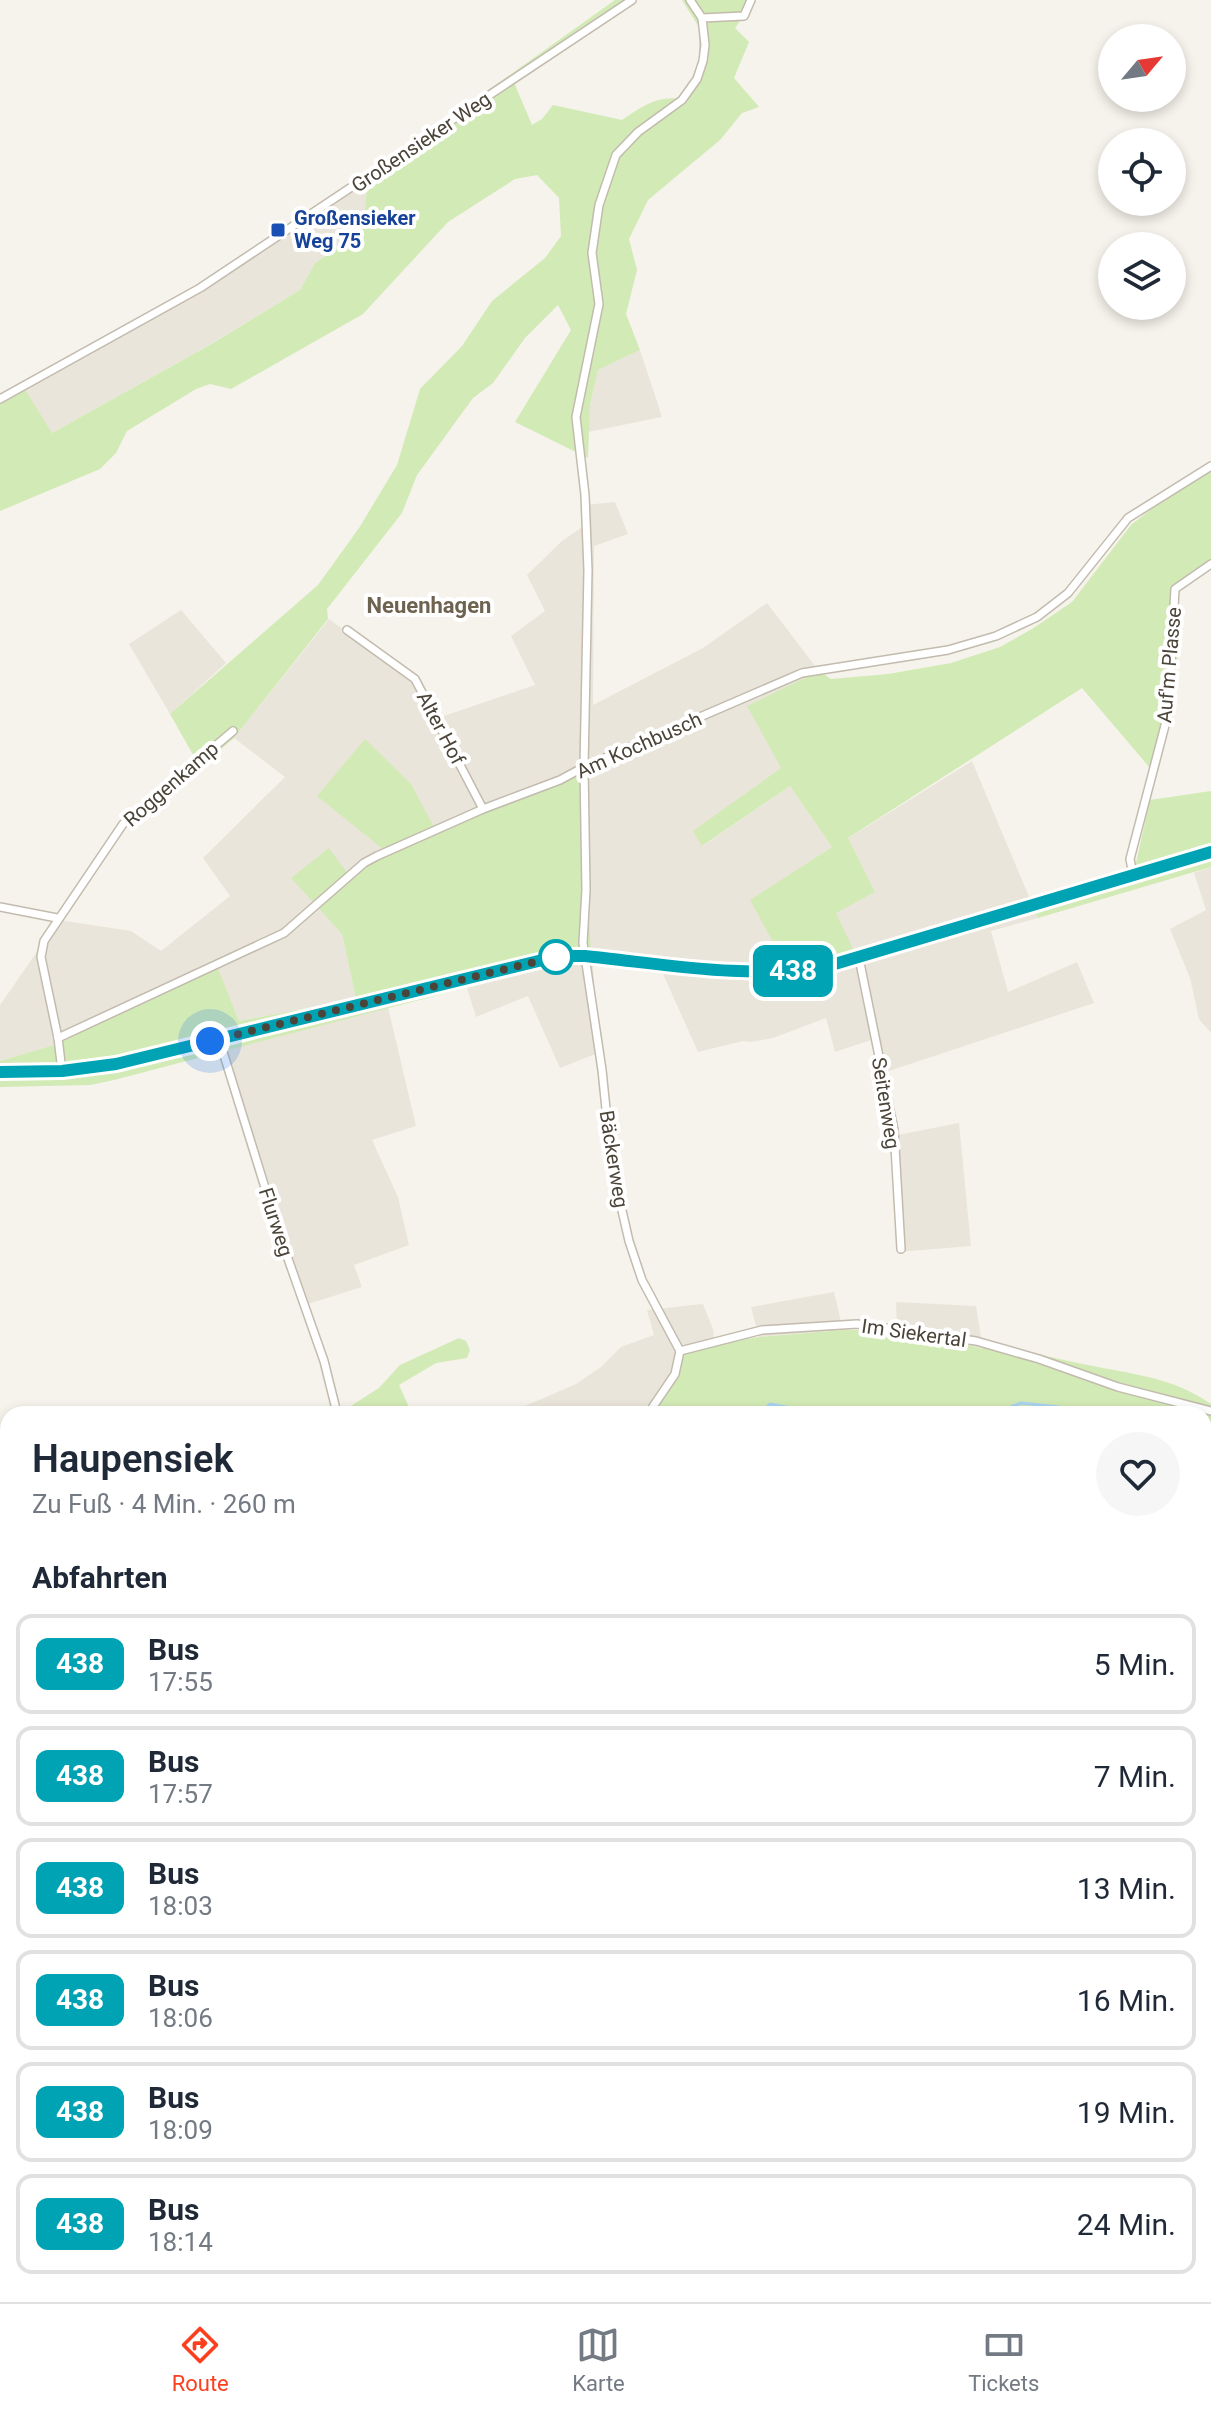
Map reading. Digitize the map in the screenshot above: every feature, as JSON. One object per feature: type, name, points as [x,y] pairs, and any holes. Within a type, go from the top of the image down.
[{"type":"street","name":"Großensieker Weg","points":[[0,399],[200,288],[632,0]]},
{"type":"street","points":[[690,0],[702,18],[744,16],[751,0]]},
{"type":"street","name":"Bäckerweg","points":[[680,1351],[642,1280],[629,1241],[612,1167],[585,956],[584,767],[588,570],[585,495],[576,417],[599,304],[592,253],[599,205],[616,155],[638,132],[682,100],[697,79],[703,61],[702,18]]},
{"type":"street","name":"Am Kochbusch","points":[[58,1038],[284,933],[364,863],[483,809],[560,780],[802,673],[948,650],[996,636],[1037,617],[1068,593],[1128,518],[1211,466]]},
{"type":"street","name":"Auf'm Plasse","points":[[1133,875],[1130,859],[1168,714],[1175,589],[1211,564]]},
{"type":"street","name":"Alter Hof","points":[[347,630],[415,679],[483,809]]},
{"type":"street","name":"Roggenkamp","points":[[62,1071],[41,957],[44,941],[123,824],[233,731]]},
{"type":"street","points":[[0,1072],[62,1071],[116,1064],[546,958],[585,956],[750,972],[798,971],[859,958],[1211,852]]},
{"type":"street","points":[[0,907],[57,918]]},
{"type":"street","name":"Seitenweg","points":[[859,958],[894,1130],[901,1249]]},
{"type":"street","name":"Flurweg","points":[[219,1039],[280,1236],[324,1361],[335,1405]]},
{"type":"street","name":"Im Siekertal","points":[[680,1351],[762,1330],[857,1324],[976,1341],[1118,1387],[1192,1406]]},
{"type":"street","points":[[653,1406],[675,1374],[680,1351]]},
{"type":"shaded area","points":[[368,176],[363,230],[315,263],[300,290],[209,345],[52,433],[0,395],[198,285]]},
{"type":"shaded area","points":[[640,350],[662,417],[588,432],[598,370]]},
{"type":"shaded area","points":[[615,502],[628,534],[594,546],[593,705],[703,648],[767,603],[819,671],[781,768],[694,831],[703,846],[790,786],[832,847],[751,900],[835,913],[875,892],[847,839],[972,761],[1038,918],[991,931],[1008,992],[1077,962],[1094,1003],[880,1074],[874,1039],[835,1052],[826,1018],[773,1038],[743,1041],[698,1052],[663,974],[593,965],[598,1053],[560,1068],[528,996],[476,1017],[467,988],[553,965],[592,964],[385,851],[348,874],[292,878],[342,934],[356,999],[239,1021],[217,967],[57,1044],[0,1061],[0,1005],[59,920],[131,931],[161,951],[230,896],[203,858],[285,777],[234,738],[329,619],[413,680],[435,719],[535,685],[511,636],[545,611],[527,575],[562,541],[585,525],[585,505]]},
{"type":"shaded area","points":[[181,610],[226,663],[170,714],[129,644]]},
{"type":"shaded area","points":[[1211,867],[1211,1033],[1199,1019],[1190,978],[1170,929],[1206,910],[1194,873]]},
{"type":"shaded area","points":[[388,1007],[416,1126],[372,1140],[398,1197],[409,1245],[354,1265],[362,1287],[308,1304],[218,1052]]},
{"type":"shaded area","points":[[959,1123],[971,1246],[898,1252],[892,1136]]},
{"type":"shaded area","points":[[834,1292],[843,1330],[759,1337],[751,1307]]},
{"type":"shaded area","points":[[896,1302],[976,1306],[983,1349],[897,1330]]},
{"type":"shaded area","points":[[703,1304],[714,1340],[676,1364],[674,1375],[653,1406],[525,1406],[576,1384],[601,1367],[621,1347],[654,1335],[647,1310]]},
{"type":"green space","points":[[615,0],[625,0],[513,80],[532,125],[542,119],[553,105],[622,120],[657,100],[681,99],[696,79],[699,67],[699,27],[682,0],[755,0],[735,28],[749,42],[734,78],[759,107],[742,113],[720,140],[648,200],[629,239],[637,270],[626,314],[640,350],[598,370],[590,405],[588,458],[515,422],[571,330],[558,305],[525,338],[493,383],[473,398],[417,475],[402,513],[327,609],[328,619],[234,738],[200,767],[170,714],[318,585],[359,528],[397,465],[420,389],[462,346],[492,301],[545,258],[561,236],[559,198],[537,175],[515,179],[448,222],[363,314],[231,389],[210,384],[196,389],[127,431],[116,453],[100,469],[0,511],[0,401],[24,388],[52,433],[213,343],[300,290],[315,263],[363,230],[368,176]]},
{"type":"green space","points":[[1211,462],[1211,569],[1179,589],[1177,680],[1156,775],[1082,688],[848,838],[875,892],[836,913],[854,951],[785,964],[750,900],[832,847],[790,786],[702,846],[693,831],[781,768],[747,706],[819,671],[831,679],[888,674],[951,663],[1000,647],[1072,602],[1131,525]]},
{"type":"green space","points":[[365,739],[411,784],[436,831],[579,770],[592,965],[553,965],[90,1085],[0,1087],[0,1061],[57,1044],[217,966],[239,1021],[356,999],[342,934],[291,878],[329,848],[348,874],[384,850],[317,796]]},
{"type":"green space","points":[[1211,791],[1211,867],[1038,918],[1031,902],[1134,872],[1150,800]]},
{"type":"green space","points":[[843,1330],[879,1331],[914,1334],[982,1349],[980,1339],[1165,1382],[1181,1387],[1211,1406],[653,1406],[674,1375],[674,1354],[759,1337]]},
{"type":"green space","points":[[459,1338],[466,1341],[470,1350],[467,1358],[436,1363],[399,1385],[408,1406],[351,1406],[379,1388],[400,1365]]},
{"type":"waterway","points":[[1013,1406],[1021,1403],[1050,1406]]},
{"type":"waterway","points":[[768,1406],[781,1406]]},
{"type":"bus line","name":"438","points":[[0,1072],[62,1071],[116,1064],[559,956],[750,972],[798,971],[828,966],[1211,852]]},
{"type":"place","name":"Großensieker Weg 75","points":[[278,230]]},
{"type":"district","name":"Neuenhagen","points":[[429,605]]},
{"type":"route","points":[[210,1041],[559,956],[556,957]]}]
